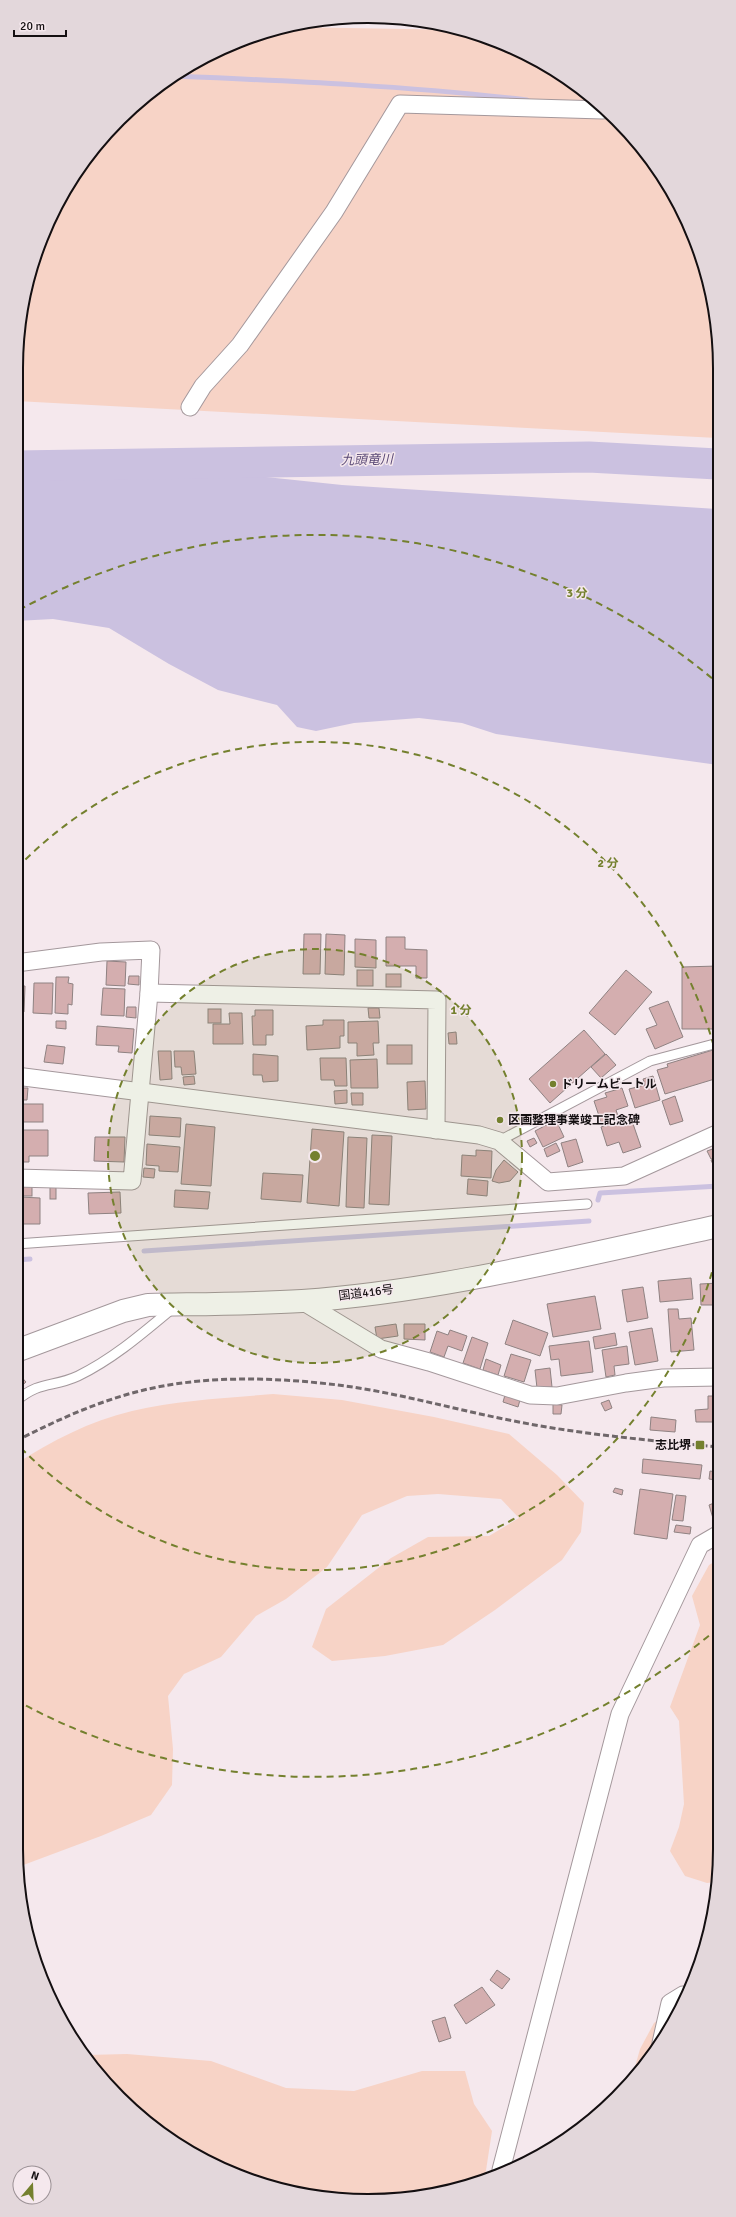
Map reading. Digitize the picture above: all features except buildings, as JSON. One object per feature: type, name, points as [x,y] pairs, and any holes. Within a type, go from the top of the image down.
[{"type":"highway","name":"国道416号","points":[[23,1348],[123,1311],[148,1305],[302,1301],[403,1289],[495,1273],[713,1227]]},
{"type":"street","points":[[190,407],[203,386],[240,346],[334,212],[400,104],[596,110]]},
{"type":"street","points":[[23,962],[101,952],[150,950],[150,993],[132,1181],[23,1178]]},
{"type":"street","points":[[150,993],[436,1000],[436,1130]]},
{"type":"street","points":[[23,1077],[479,1135],[499,1141],[548,1182],[624,1176],[713,1136]]},
{"type":"street","points":[[302,1301],[381,1349],[429,1362],[530,1395],[557,1396],[634,1382],[686,1377],[713,1377]]},
{"type":"street","points":[[501,2168],[620,1714],[700,1545],[713,1537]]},
{"type":"street","points":[[665,2025],[670,2003],[679,1997]]},
{"type":"lane","points":[[499,1141],[650,1061],[713,1044]]},
{"type":"lane","points":[[23,1244],[587,1204]]},
{"type":"lane","points":[[23,1395],[40,1385],[78,1376],[125,1347],[177,1304]]},
{"type":"shaded area","points":[[315,27],[435,30],[479,41],[500,49],[560,81],[578,94],[612,124],[642,158],[655,176],[687,236],[695,257],[706,301],[712,345],[713,438],[23,401],[24,345],[30,301],[41,257],[49,236],[69,195],[81,176],[94,158],[124,124],[158,94],[176,81],[236,49],[257,41],[301,30]]},
{"type":"shaded area","points":[[23,460],[170,467],[342,485],[713,509],[713,764],[496,734],[462,723],[419,718],[354,723],[316,731],[297,727],[277,705],[218,690],[169,664],[109,628],[53,619],[23,621]]},
{"type":"shaded area","points":[[273,1394],[342,1400],[434,1417],[509,1434],[557,1475],[584,1503],[581,1532],[562,1560],[495,1610],[443,1645],[385,1656],[332,1661],[312,1647],[326,1609],[391,1558],[428,1537],[489,1536],[519,1518],[501,1499],[438,1494],[407,1496],[362,1515],[327,1567],[286,1599],[256,1616],[221,1657],[184,1674],[168,1696],[173,1749],[172,1785],[151,1815],[101,1836],[24,1865],[23,1460],[43,1447],[71,1433],[116,1415],[149,1407],[220,1398]]},
{"type":"shaded area","points":[[713,1563],[713,1849],[711,1883],[707,1883],[685,1876],[670,1851],[679,1827],[684,1804],[679,1721],[670,1707],[700,1625],[692,1596],[709,1565]]},
{"type":"shaded area","points":[[673,2009],[655,2041],[635,2067],[640,2049],[654,2023]]},
{"type":"shaded area","points":[[127,2054],[211,2061],[286,2088],[354,2091],[422,2071],[465,2071],[474,2104],[492,2131],[486,2174],[457,2182],[413,2191],[368,2194],[323,2191],[257,2176],[236,2168],[195,2148],[158,2123],[124,2093],[91,2055]]},
{"type":"waterway","points":[[184,76],[307,82],[439,91],[527,100]]},
{"type":"waterway","name":"九頭竜川","points":[[23,466],[589,457],[713,464]]},
{"type":"waterway","points":[[598,1200],[600,1193],[713,1186]]},
{"type":"waterway","points":[[144,1251],[589,1221]]},
{"type":"waterway","points":[[23,1260],[30,1259]]},
{"type":"railway","points":[[23,1437],[45,1426],[105,1401],[160,1386],[211,1380],[262,1379],[313,1382],[359,1388],[557,1429],[713,1446]]},
{"type":"place","name":"ドリームビートル","points":[[553,1084]]},
{"type":"place","name":"区画整理事業竣工記念碑","points":[[500,1120]]},
{"type":"place","name":"志比堺","points":[[700,1445]]}]
